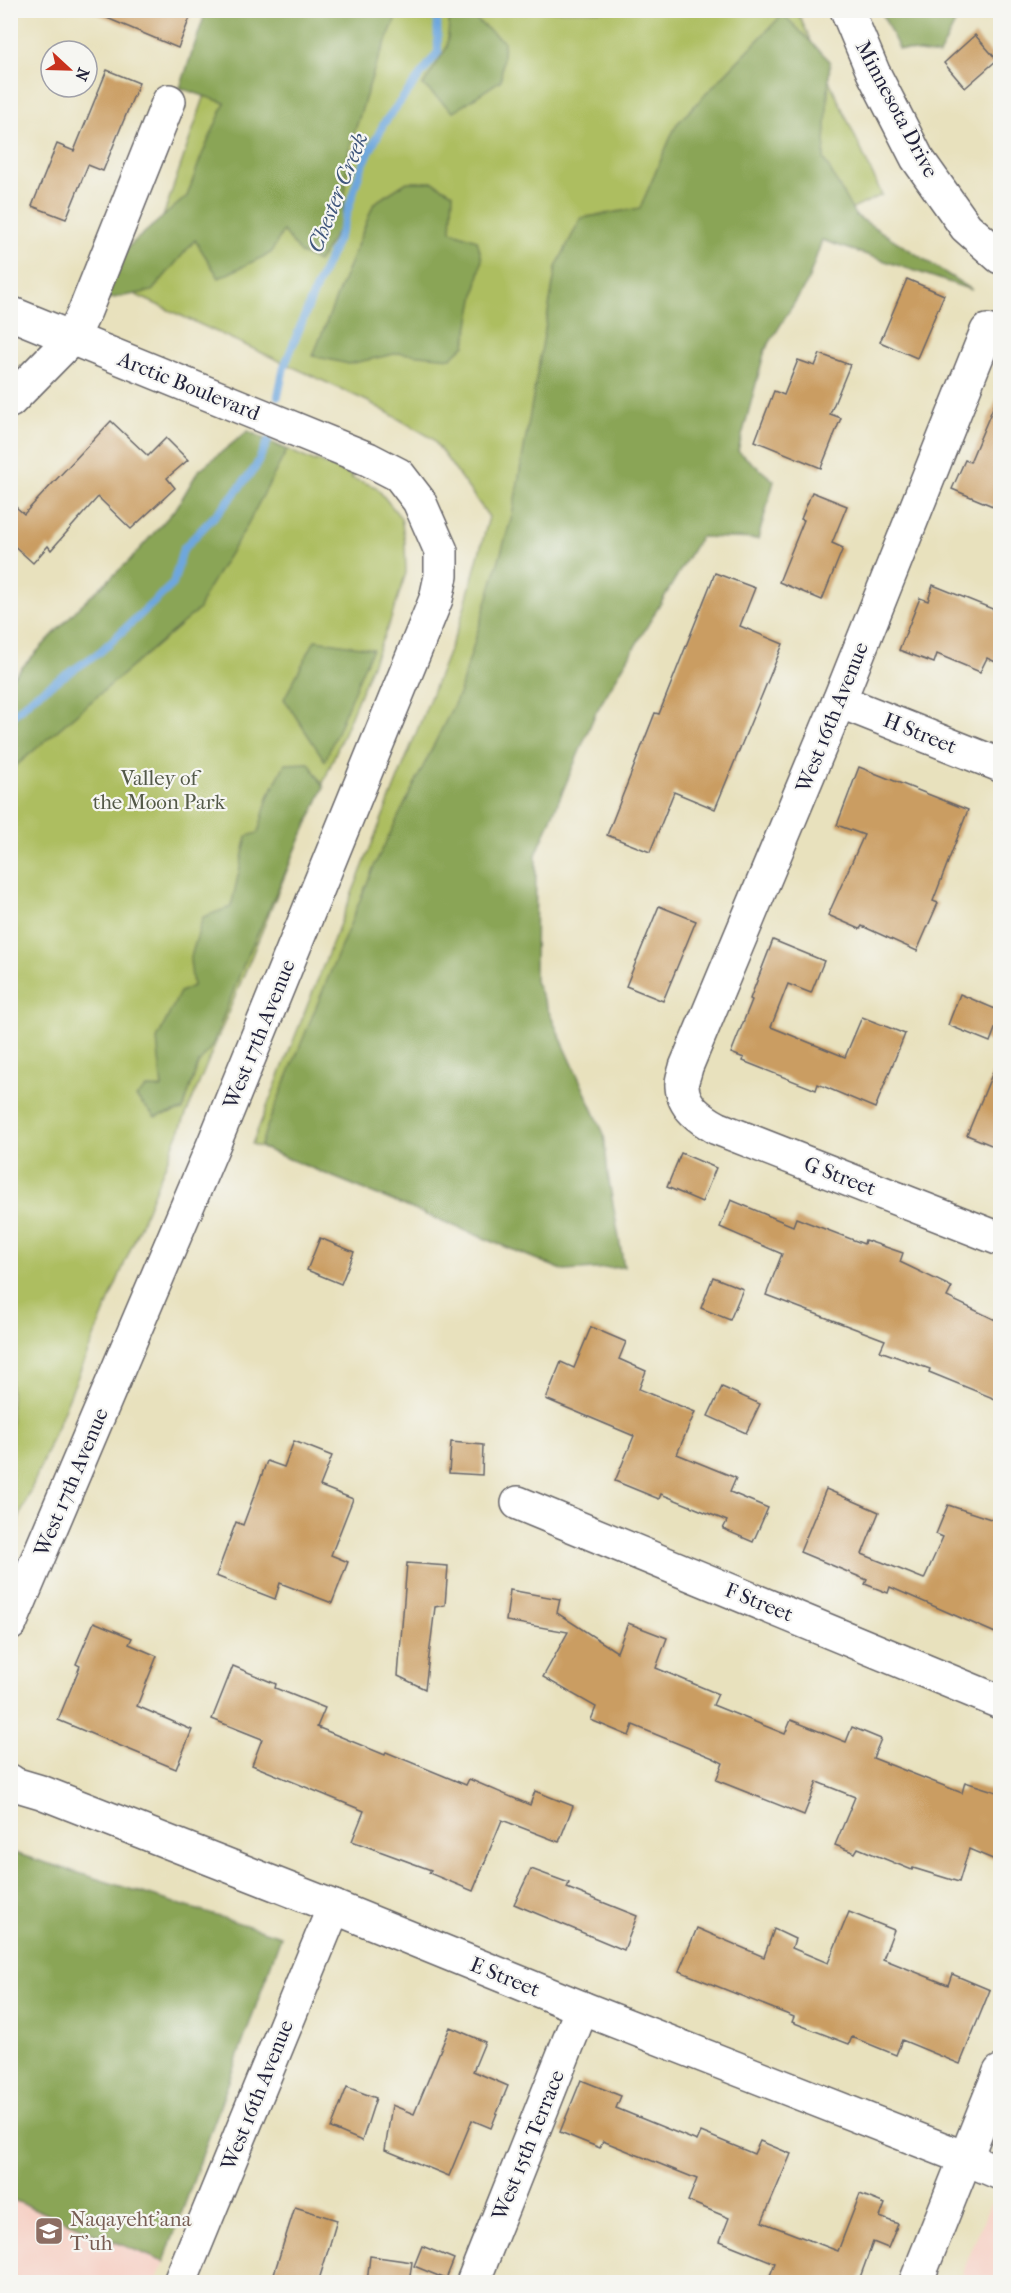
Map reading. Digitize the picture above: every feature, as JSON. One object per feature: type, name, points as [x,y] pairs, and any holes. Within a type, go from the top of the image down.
[{"type":"main road","name":"Minnesota Drive","points":[[847,10],[873,72],[917,158],[966,226],[1000,257]]},
{"type":"main road","points":[[10,401],[72,338],[85,311],[169,101]]},
{"type":"main road","name":"Arctic Boulevard","points":[[10,313],[368,459]]},
{"type":"main road","name":"West 16th Avenue","points":[[687,1102],[682,1085],[686,1067],[839,700],[987,331]]},
{"type":"main road","name":"West 17th Avenue","points":[[10,1624],[215,1141],[436,599],[441,576],[441,551],[419,501],[399,475],[368,459]]},
{"type":"main road","name":"H Street","points":[[839,700],[1000,765]]},
{"type":"main road","name":"G Street","points":[[687,1102],[700,1119],[717,1128],[1000,1239]]},
{"type":"main road","name":"F Street","points":[[518,1503],[1000,1702]]},
{"type":"main road","name":"E Street","points":[[10,1781],[334,1907],[582,2008],[1000,2173]]},
{"type":"main road","name":"West 16th Avenue","points":[[180,2283],[334,1907]]},
{"type":"main road","name":"West 15th Terrace","points":[[473,2283],[582,2008]]},
{"type":"main road","points":[[916,2283],[1000,2072]]},
{"type":"shaded area","name":"Naqayeht'ana T'uh","points":[[10,2199],[164,2262],[156,2282],[27,2282],[11,2276]]},
{"type":"shaded area","points":[[990,2204],[1000,2208],[1000,2282],[959,2282]]},
{"type":"green space","points":[[206,11],[399,11],[375,67],[349,150],[342,224],[318,262],[300,253],[283,231],[271,253],[219,278],[195,240],[152,291],[102,300],[128,247],[187,196],[225,103],[180,88]]},
{"type":"green space","points":[[231,11],[797,11],[882,195],[817,226],[515,837],[565,1271],[252,1144],[460,623],[489,517],[432,438],[369,402],[136,295],[228,28]]},
{"type":"green space","points":[[450,11],[465,11],[504,42],[501,80],[453,112],[423,85],[447,47]]},
{"type":"green space","points":[[881,11],[946,11],[955,23],[939,55],[899,49]]},
{"type":"green space","points":[[783,14],[830,61],[824,159],[855,215],[972,290],[822,240],[808,281],[765,350],[738,451],[774,481],[758,539],[700,537],[596,712],[536,855],[535,981],[604,1134],[608,1175],[624,1267],[565,1271],[260,1147],[374,866],[459,694],[512,516],[556,267],[581,218],[640,208],[676,125]]},
{"type":"green space","points":[[407,182],[433,182],[453,193],[451,231],[477,240],[482,259],[465,345],[451,358],[399,353],[349,364],[313,356],[374,203]]},
{"type":"green space","points":[[248,431],[287,450],[244,531],[206,592],[199,609],[11,770],[11,679],[81,605],[128,562],[177,507],[198,471]]},
{"type":"green space","name":"Valley of the Moon Park","points":[[268,441],[376,487],[401,518],[405,542],[406,573],[391,619],[11,1538],[11,718]]},
{"type":"green space","points":[[315,640],[373,649],[325,761],[284,699]]},
{"type":"green space","points":[[309,763],[324,787],[243,966],[212,1046],[198,1064],[183,1110],[155,1117],[136,1097],[146,1088],[162,1088],[157,1039],[180,992],[193,986],[190,960],[203,917],[231,907],[247,836],[258,833],[268,797],[285,764]]},
{"type":"green space","points":[[11,1852],[281,1936],[164,2262],[11,2199]]},
{"type":"building","points":[[88,10],[193,10],[178,48]]},
{"type":"building","points":[[975,35],[997,60],[965,88],[944,63]]},
{"type":"building","points":[[107,70],[139,83],[103,171],[88,165],[66,219],[32,206],[57,144],[74,151],[95,99],[99,99],[99,90]]},
{"type":"building","points":[[907,279],[944,295],[917,358],[880,342]]},
{"type":"building","points":[[820,354],[850,365],[830,414],[841,418],[821,468],[755,441],[774,391],[784,395],[798,360],[815,366]]},
{"type":"building","points":[[1000,391],[1000,509],[952,489],[965,460],[970,462]]},
{"type":"building","points":[[111,421],[148,456],[166,438],[188,460],[167,478],[175,488],[131,529],[98,497],[51,550],[48,546],[33,563],[10,542],[10,502],[24,514]]},
{"type":"building","points":[[812,492],[847,506],[832,543],[843,548],[822,600],[779,582],[804,520],[801,519]]},
{"type":"building","points":[[715,573],[755,588],[740,626],[783,644],[715,809],[674,792],[650,852],[607,835],[655,713],[659,714]]},
{"type":"building","points":[[933,585],[1000,612],[1000,664],[987,658],[980,672],[937,654],[934,663],[899,650],[920,598],[928,601]]},
{"type":"building","points":[[859,767],[968,810],[933,901],[938,903],[917,951],[862,926],[860,929],[828,915],[864,835],[837,825]]},
{"type":"building","points":[[659,906],[696,921],[663,1001],[626,986]]},
{"type":"building","points":[[773,940],[824,961],[811,993],[788,984],[771,1027],[845,1057],[862,1017],[905,1034],[875,1108],[818,1084],[816,1090],[743,1061],[744,1058],[731,1053]]},
{"type":"building","points":[[960,994],[1000,1011],[990,1042],[948,1025]]},
{"type":"building","points":[[1000,1055],[1000,1135],[996,1147],[967,1135]]},
{"type":"building","points":[[681,1153],[716,1168],[702,1202],[667,1187]]},
{"type":"building","points":[[731,1200],[793,1226],[796,1218],[864,1244],[865,1240],[903,1253],[900,1262],[952,1287],[947,1297],[1000,1322],[1000,1401],[929,1372],[930,1369],[880,1351],[885,1340],[766,1295],[782,1254],[720,1227]]},
{"type":"building","points":[[320,1238],[354,1252],[341,1284],[307,1270]]},
{"type":"building","points":[[713,1277],[743,1289],[730,1320],[701,1308]]},
{"type":"building","points":[[591,1327],[626,1342],[619,1359],[646,1371],[639,1389],[695,1412],[677,1454],[736,1478],[730,1492],[768,1508],[753,1542],[723,1529],[727,1521],[661,1494],[659,1499],[615,1481],[634,1436],[546,1399],[561,1362],[574,1368]]},
{"type":"building","points":[[722,1387],[760,1404],[746,1433],[708,1416]]},
{"type":"building","points":[[294,1441],[332,1456],[320,1486],[353,1499],[331,1555],[348,1562],[332,1603],[280,1583],[275,1599],[216,1576],[236,1522],[243,1525],[267,1461],[284,1467]]},
{"type":"building","points":[[451,1442],[483,1445],[482,1475],[449,1473]]},
{"type":"building","points":[[826,1489],[879,1512],[862,1554],[924,1579],[943,1537],[936,1534],[948,1505],[1000,1522],[1000,1635],[890,1587],[888,1593],[865,1584],[867,1580],[800,1552]]},
{"type":"building","points":[[407,1563],[448,1566],[445,1605],[435,1607],[425,1689],[398,1676]]},
{"type":"building","points":[[510,1590],[560,1599],[557,1613],[617,1652],[628,1623],[667,1638],[656,1668],[718,1694],[713,1705],[785,1734],[791,1720],[846,1742],[852,1727],[881,1739],[873,1758],[962,1793],[965,1782],[1000,1793],[1000,1862],[969,1849],[959,1882],[913,1868],[912,1870],[858,1848],[855,1853],[835,1845],[855,1797],[817,1782],[804,1815],[716,1780],[723,1763],[713,1758],[633,1725],[629,1736],[591,1720],[596,1707],[543,1677],[568,1632],[506,1621]]},
{"type":"building","points":[[94,1622],[132,1638],[129,1644],[157,1656],[137,1706],[192,1730],[176,1769],[58,1720],[80,1666],[76,1664]]},
{"type":"building","points":[[233,1666],[276,1684],[275,1688],[325,1708],[317,1727],[385,1755],[386,1752],[466,1785],[469,1779],[530,1805],[535,1791],[573,1806],[559,1842],[502,1820],[473,1891],[429,1873],[431,1870],[352,1841],[364,1811],[252,1765],[262,1739],[212,1719]]},
{"type":"building","points":[[531,1869],[569,1883],[567,1888],[637,1916],[624,1950],[514,1904]]},
{"type":"building","points":[[849,1912],[894,1930],[883,1959],[948,1985],[952,1974],[990,1990],[960,2064],[902,2040],[896,2055],[852,2037],[849,2044],[792,2022],[794,2017],[679,1971],[697,1928],[764,1957],[774,1929],[795,1939],[792,1948],[828,1963]]},
{"type":"building","points":[[450,2027],[485,2042],[473,2071],[508,2086],[491,2128],[472,2120],[449,2176],[385,2150],[392,2105],[414,2114]]},
{"type":"building","points":[[581,2080],[621,2096],[616,2108],[697,2141],[701,2132],[754,2154],[760,2141],[791,2154],[762,2222],[838,2251],[860,2194],[885,2204],[880,2217],[898,2224],[888,2248],[873,2242],[858,2283],[767,2283],[775,2263],[720,2241],[729,2218],[688,2201],[697,2179],[603,2141],[600,2148],[560,2132]]},
{"type":"building","points":[[347,2087],[376,2098],[362,2141],[331,2128]]},
{"type":"building","points":[[295,2207],[337,2220],[318,2283],[271,2283]]},
{"type":"building","points":[[422,2246],[454,2259],[446,2279],[414,2266]]},
{"type":"building","points":[[370,2256],[412,2262],[409,2283],[367,2283]]},
{"type":"waterway","name":"Chester Creek","points":[[278,396],[284,367],[342,229],[360,171],[384,123],[438,52],[437,10]]},
{"type":"waterway","name":"Chester Creek","points":[[10,718],[34,696],[100,652],[173,584],[183,549],[224,506],[255,468],[268,441]]},
{"type":"place","name":"Naqayeht'ana T'uh","points":[[49,2231]]}]
